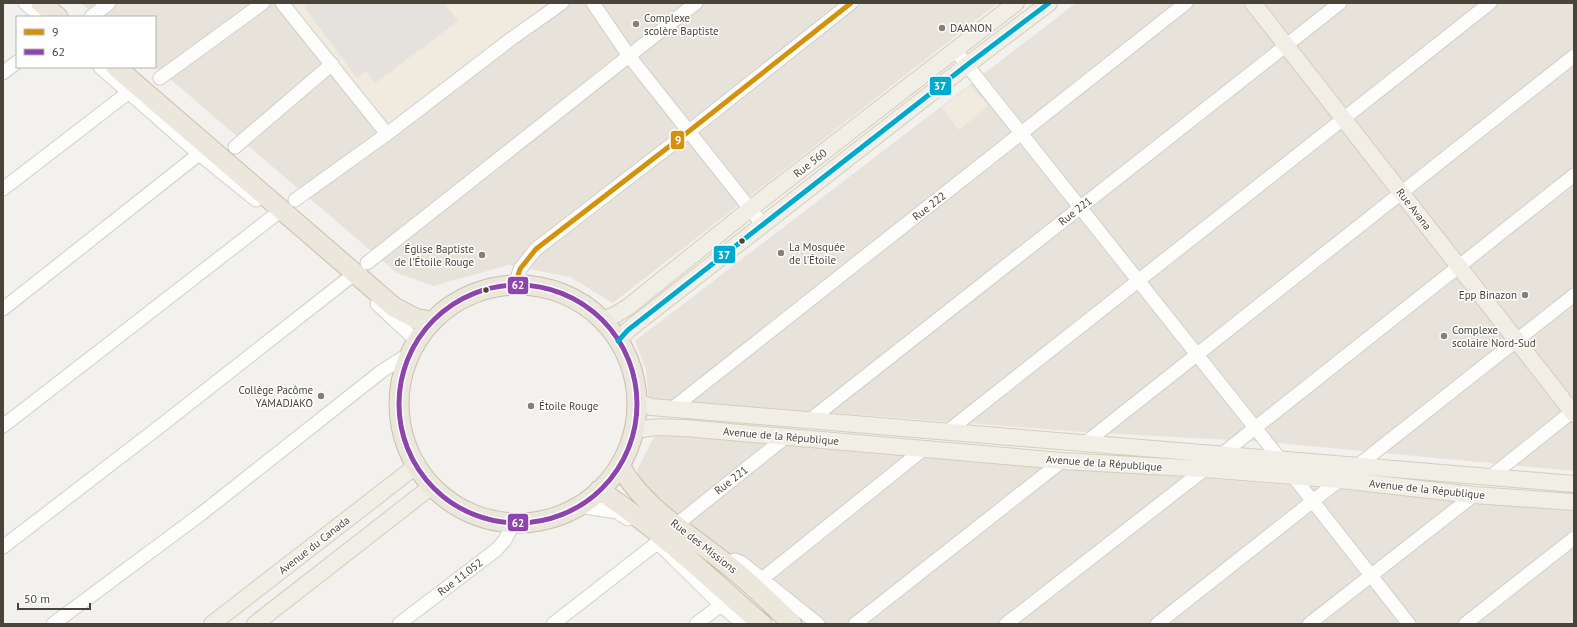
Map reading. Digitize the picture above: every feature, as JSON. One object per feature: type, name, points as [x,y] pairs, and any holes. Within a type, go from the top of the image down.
[{"type":"highway","points":[[41,3],[57,16]]},
{"type":"highway","points":[[117,68],[394,307],[417,320],[432,321]]},
{"type":"highway","points":[[515,286],[536,287],[562,294],[585,306],[602,320],[626,354],[632,372],[637,401],[634,431],[628,449],[620,465],[599,490],[578,506],[563,513],[547,519],[530,522],[514,522],[491,519],[469,512],[449,501],[432,486],[416,466],[403,437],[398,407],[400,384],[413,347],[432,321],[445,310],[472,295],[493,288],[515,286]]},
{"type":"highway","name":"Rue des Missions","points":[[620,465],[627,479],[638,492],[752,585],[792,624]]},
{"type":"highway","name":"Rue des Missions","points":[[599,490],[617,501],[660,535],[762,624]]},
{"type":"main road","name":"Rue 560","points":[[602,320],[628,307],[750,209],[1016,3]]},
{"type":"main road","name":"Rue 560","points":[[618,341],[628,330],[967,65],[1049,3]]},
{"type":"main road","name":"Rue Avana","points":[[1253,3],[1573,412]]},
{"type":"main road","name":"Avenue de la République","points":[[637,401],[651,407],[1574,484]]},
{"type":"main road","name":"Avenue de la République","points":[[634,431],[642,428],[662,426],[1062,461],[1205,469],[1293,476],[1474,495],[1574,502]]},
{"type":"main road","name":"Avenue du Canada","points":[[212,624],[416,466]]},
{"type":"main road","points":[[255,624],[432,486]]},
{"type":"street","points":[[25,3],[40,16]]},
{"type":"street","points":[[92,16],[109,3]]},
{"type":"street","points":[[160,78],[263,3]]},
{"type":"street","points":[[282,3],[387,134]]},
{"type":"street","points":[[295,200],[387,134],[511,39],[562,3]]},
{"type":"street","points":[[593,3],[629,56],[763,225]]},
{"type":"street","points":[[367,263],[696,3]]},
{"type":"street","points":[[515,286],[520,269],[536,249],[688,132],[851,3]]},
{"type":"street","name":"Rue 222","points":[[673,408],[1186,3]]},
{"type":"street","name":"Rue 221","points":[[810,420],[1340,3]]},
{"type":"street","points":[[948,432],[1490,3]]},
{"type":"street","points":[[955,50],[1280,459]]},
{"type":"street","points":[[1084,444],[1574,56]]},
{"type":"street","points":[[3,73],[16,63]]},
{"type":"street","points":[[236,147],[332,64]]},
{"type":"street","points":[[53,624],[201,514],[413,347],[349,278],[275,215],[199,154],[101,68]]},
{"type":"street","points":[[3,189],[129,92]]},
{"type":"street","points":[[3,309],[199,154]]},
{"type":"street","points":[[1221,455],[1574,175]]},
{"type":"street","points":[[3,426],[275,215]]},
{"type":"street","points":[[3,547],[349,278]]},
{"type":"street","points":[[1158,624],[1574,295]]},
{"type":"street","points":[[1489,478],[1573,412]]},
{"type":"street","name":"Rue 221","points":[[676,524],[787,436]]},
{"type":"street","points":[[762,579],[925,448]]},
{"type":"street","points":[[855,624],[1062,461]]},
{"type":"street","points":[[1006,624],[1205,469]]},
{"type":"street","points":[[1293,476],[1409,624]]},
{"type":"street","points":[[1309,624],[1474,495]]},
{"type":"street","points":[[578,506],[622,514],[657,543],[720,605],[743,624]]},
{"type":"street","name":"Rue 11.052","points":[[399,624],[496,550],[505,540],[514,522]]},
{"type":"street","points":[[1465,624],[1574,538]]},
{"type":"street","points":[[553,624],[657,543]]},
{"type":"street","points":[[724,562],[735,560],[739,561],[818,624]]},
{"type":"street","points":[[696,624],[720,605]]},
{"type":"shaded area","points":[[81,3],[998,3],[613,303],[570,277],[509,265],[433,286],[397,273],[156,67],[156,16],[97,16]]},
{"type":"shaded area","points":[[292,3],[547,3],[392,129]]},
{"type":"shaded area","points":[[309,3],[444,3],[458,21],[375,83],[366,71],[357,78],[304,7]]},
{"type":"shaded area","points":[[1076,3],[1574,3],[1574,471],[1268,442],[1082,432],[807,411],[649,402],[646,370],[635,341]]},
{"type":"shaded area","points":[[970,85],[988,106],[959,130],[942,108]]},
{"type":"shaded area","points":[[656,433],[1574,509],[1574,624],[807,624],[643,487],[637,470]]},
{"type":"transit line","name":"9","points":[[515,285],[520,269],[536,249],[688,132],[851,3]]},
{"type":"transit line","name":"37","points":[[618,341],[628,330],[967,65],[1049,3]]},
{"type":"transit line","name":"62","points":[[518,285],[541,287],[563,294],[584,305],[602,320],[617,338],[628,359],[635,381],[637,404],[635,427],[628,449],[617,470],[602,488],[584,503],[563,514],[541,521],[518,523],[495,521],[473,514],[452,503],[434,488],[419,470],[408,449],[401,427],[399,404],[401,381],[408,359],[419,338],[434,320],[452,305],[473,294],[495,287],[518,285]]},
{"type":"place","name":"Complexe scolère Baptiste","points":[[636,24]]},
{"type":"place","name":"DAANON","points":[[942,28]]},
{"type":"place","name":"La Mosquée de l'Étoile","points":[[781,253]]},
{"type":"place","name":"Église Baptiste de l'Étoile Rouge","points":[[482,255]]},
{"type":"place","name":"Epp Binazon","points":[[1525,295]]},
{"type":"place","name":"Complexe scolaire Nord-Sud","points":[[1444,336]]},
{"type":"place","name":"Collège Pacôme YAMADJAKO","points":[[321,396]]},
{"type":"place","name":"Étoile Rouge","points":[[531,406]]}]
